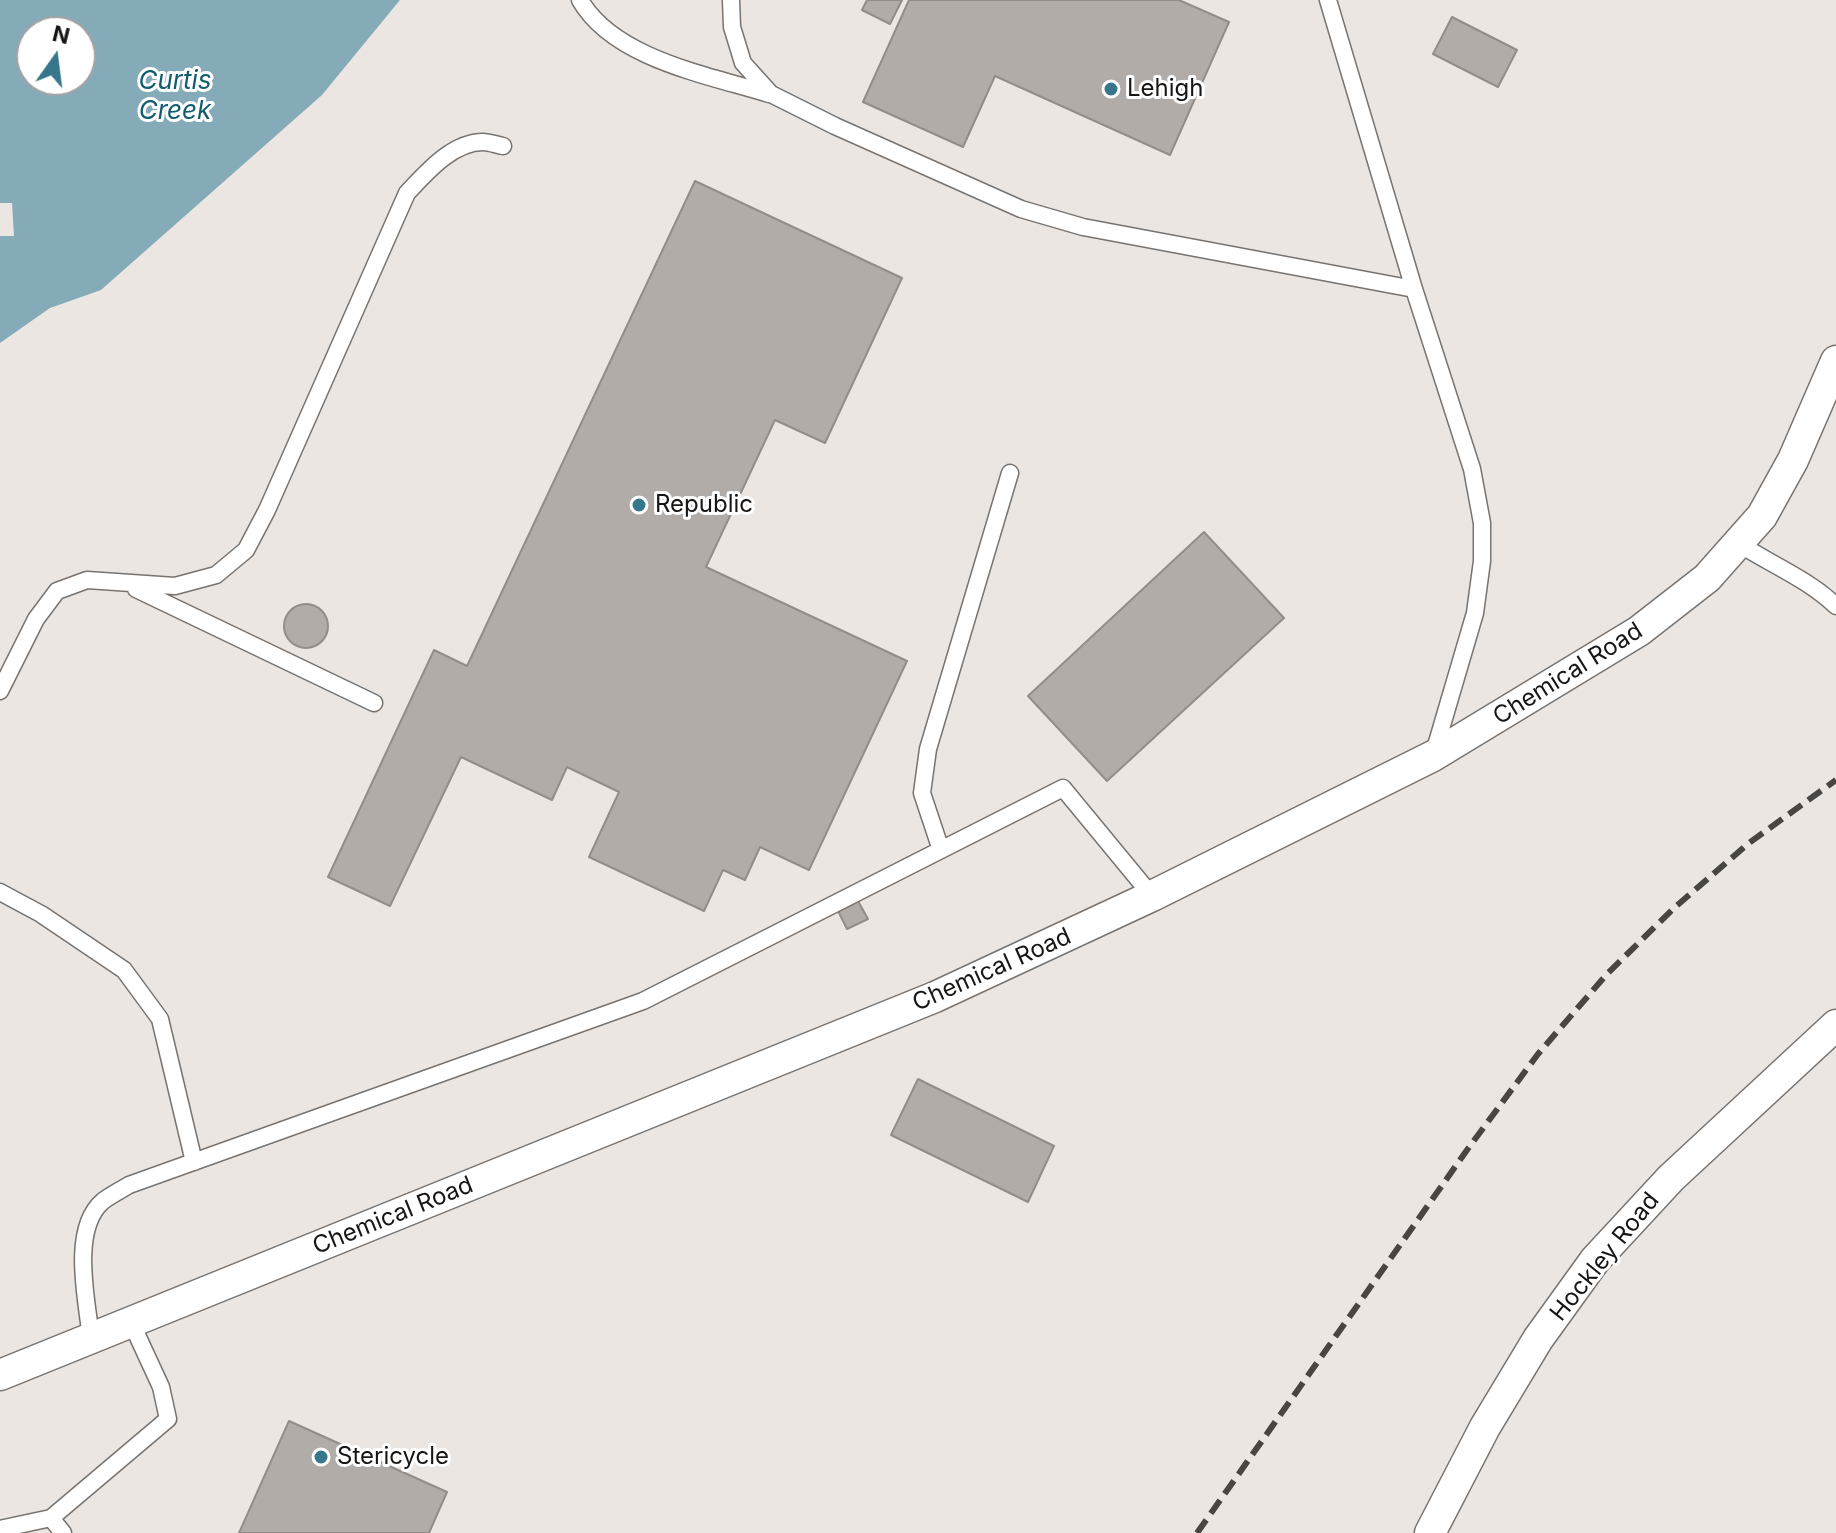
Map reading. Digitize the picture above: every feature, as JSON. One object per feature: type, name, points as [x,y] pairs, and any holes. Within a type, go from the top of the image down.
[{"type":"street","name":"Chemical Road","points":[[0,1375],[935,997],[1152,896],[1433,756],[1639,631],[1707,578],[1762,516],[1793,460],[1836,361]]},
{"type":"street","name":"Hockley Road","points":[[1430,1533],[1485,1427],[1538,1339],[1595,1260],[1671,1178],[1751,1100],[1836,1025]]},
{"type":"lane","points":[[580,0],[589,16],[612,36],[645,53],[771,94],[1021,209],[1083,227],[1414,289]]},
{"type":"lane","points":[[731,0],[732,27],[743,63],[771,94]]},
{"type":"lane","points":[[1328,0],[1414,289],[1472,469],[1482,523],[1482,561],[1475,613],[1433,756]]},
{"type":"lane","points":[[0,691],[36,619],[57,591],[87,580],[175,586],[216,575],[246,550],[267,510],[407,193],[436,163],[463,148],[482,142],[503,146]]},
{"type":"lane","points":[[941,850],[922,793],[928,749],[1010,473]]},
{"type":"lane","points":[[1738,543],[1820,590],[1836,606]]},
{"type":"lane","points":[[127,584],[374,703]]},
{"type":"lane","points":[[91,1338],[82,1256],[88,1224],[101,1202],[129,1185],[643,1001],[1063,788],[1152,896]]},
{"type":"lane","points":[[0,892],[41,914],[124,970],[160,1019],[194,1162]]},
{"type":"lane","points":[[0,1529],[51,1518],[168,1419],[161,1387],[131,1322]]},
{"type":"lane","points":[[51,1518],[63,1533]]},
{"type":"water","name":"Curtis Creek","points":[[0,0],[400,0],[322,95],[101,290],[50,308],[0,343]]},
{"type":"pier","points":[[0,203],[12,203],[14,236],[0,236]]},
{"type":"building","points":[[867,0],[902,0],[890,24],[862,10]]},
{"type":"building","name":"Lehigh","points":[[909,0],[1179,0],[1229,22],[1170,155],[995,76],[963,147],[863,102]]},
{"type":"building","points":[[1452,17],[1517,50],[1498,87],[1433,54]]},
{"type":"building","name":"Republic","points":[[695,181],[902,278],[825,443],[775,420],[706,567],[907,661],[809,870],[760,847],[745,880],[723,870],[704,911],[589,857],[619,792],[567,767],[552,800],[461,757],[390,906],[328,877],[434,650],[467,666]]},
{"type":"building","points":[[1204,532],[1284,618],[1107,781],[1028,696]]},
{"type":"building","points":[[306,604],[322,610],[328,626],[322,642],[306,648],[290,642],[284,626],[290,610]]},
{"type":"building","points":[[858,901],[868,919],[847,929],[838,911]]},
{"type":"building","points":[[918,1079],[1054,1146],[1028,1202],[891,1135]]},
{"type":"building","name":"Stericycle","points":[[289,1421],[447,1492],[429,1533],[239,1533]]},
{"type":"railway","points":[[1197,1533],[1538,1054],[1607,974],[1674,908],[1749,843],[1836,780]]},
{"type":"place","name":"Lehigh","points":[[1111,89]]},
{"type":"place","name":"Republic","points":[[639,505]]},
{"type":"place","name":"Stericycle","points":[[321,1457]]}]
